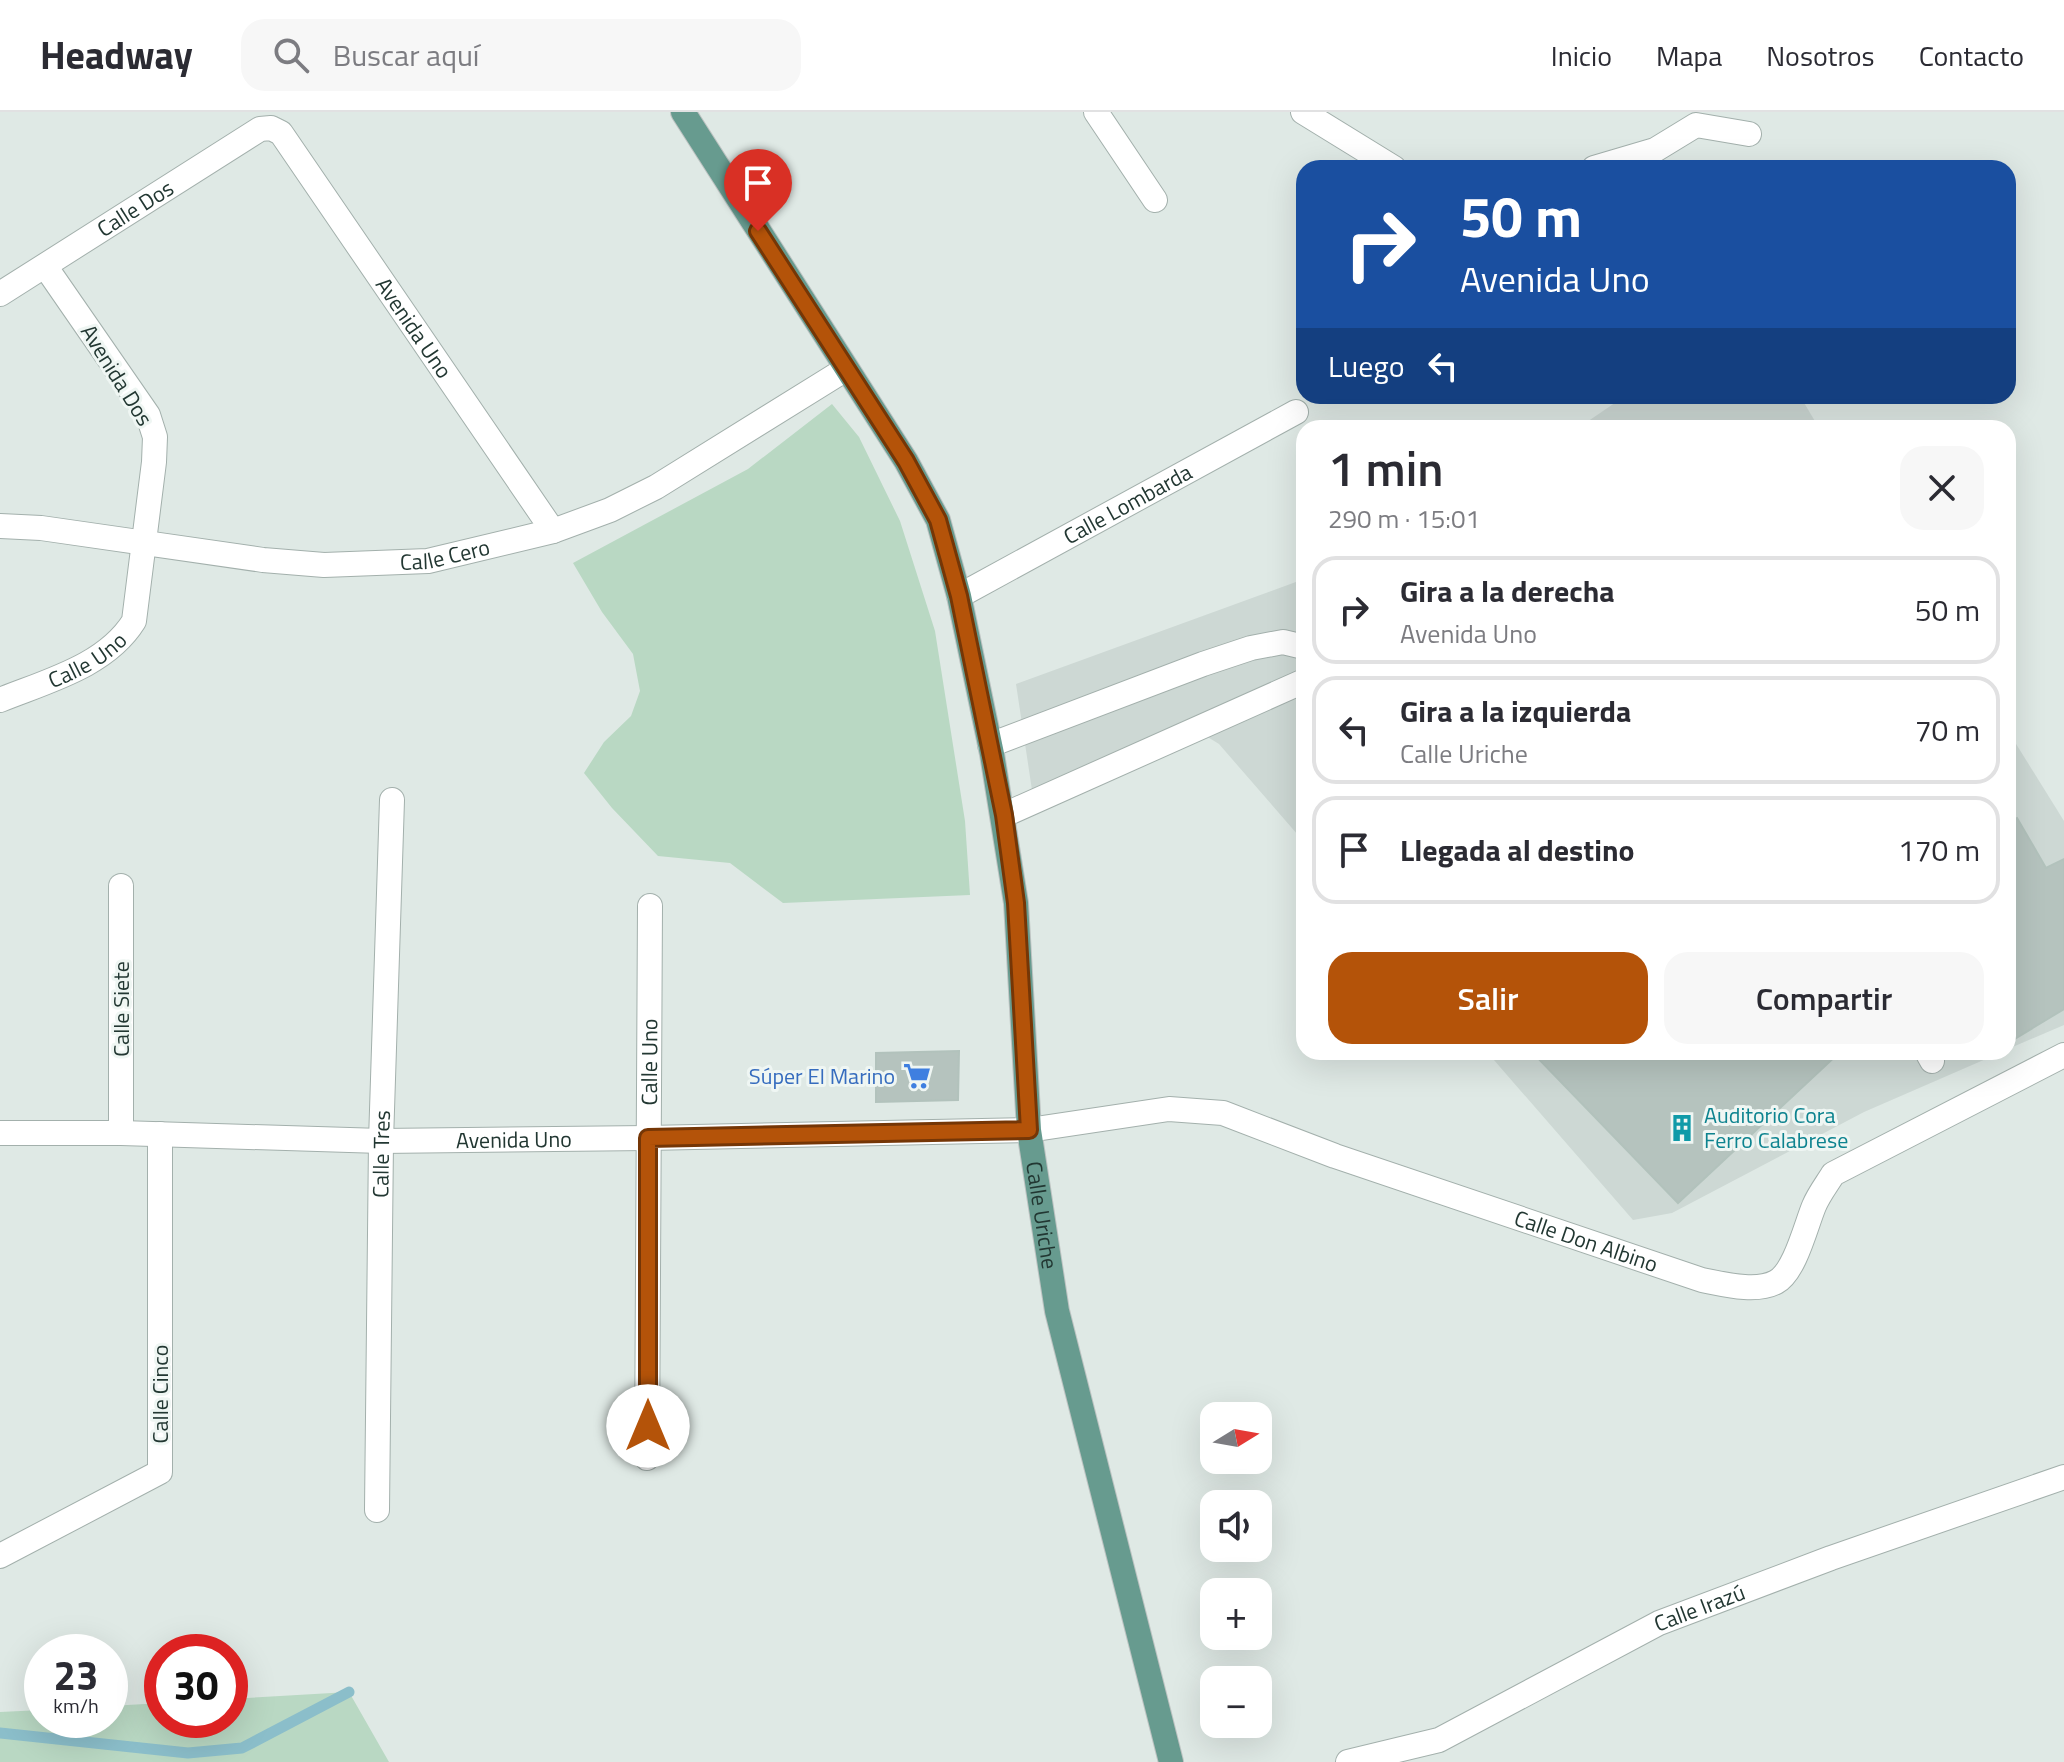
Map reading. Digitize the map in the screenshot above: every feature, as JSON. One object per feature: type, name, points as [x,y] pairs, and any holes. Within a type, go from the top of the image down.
[{"type":"main road","name":"Calle Uriche","points":[[683,112],[906,461],[938,520],[959,596],[1004,815],[1016,903],[1029,1130],[1057,1311],[1171,1762]]},
{"type":"street","points":[[1096,112],[1155,200]]},
{"type":"street","points":[[1303,112],[1381,160]]},
{"type":"street","points":[[1621,160],[1655,150],[1696,125],[1749,134]]},
{"type":"street","name":"Calle Dos","points":[[0,294],[260,129],[271,128]]},
{"type":"street","name":"Avenida Uno","points":[[271,128],[281,133],[553,531]]},
{"type":"street","name":"Avenida Dos","points":[[45,266],[148,415],[155,437],[155,450],[143,542]]},
{"type":"street","name":"Calle Cero","points":[[0,526],[41,528],[263,560],[324,565],[428,561],[553,531],[610,510],[656,487],[846,369]]},
{"type":"street","name":"Calle Lombarda","points":[[959,596],[1296,412]]},
{"type":"street","name":"Calle Uno","points":[[0,700],[74,670],[108,652],[124,638],[134,621],[143,542]]},
{"type":"street","points":[[990,745],[1239,652],[1283,642],[1296,645]]},
{"type":"street","points":[[1004,815],[1296,685]]},
{"type":"street","name":"Calle Tres","points":[[377,1510],[381,1141],[392,800]]},
{"type":"street","name":"Calle Siete","points":[[121,886],[121,1133]]},
{"type":"street","name":"Calle Uno","points":[[647,1458],[650,906]]},
{"type":"street","name":"Calle Don Albino","points":[[1029,1130],[1169,1109],[1223,1113],[1335,1156],[1702,1280],[1735,1286],[1763,1286],[1779,1281],[1785,1272],[1799,1247],[1815,1204],[1833,1174],[2064,1055]]},
{"type":"street","name":"Avenida Uno","points":[[0,1133],[121,1133],[381,1141],[1029,1130]]},
{"type":"street","name":"Calle Cinco","points":[[0,1556],[160,1472],[160,1134]]},
{"type":"street","name":"Calle Irazú","points":[[1348,1762],[1439,1740],[1659,1623],[1831,1558],[2064,1477]]},
{"type":"shaded area","points":[[1613,404],[1805,404],[1814,420],[1590,420]]},
{"type":"shaded area","points":[[1296,582],[1296,833],[1219,744],[1206,736],[1035,810],[1016,684]]},
{"type":"shaded area","points":[[2016,744],[2064,821],[2064,1025],[2016,1046]]},
{"type":"shaded area","points":[[1494,1060],[1984,1060],[1864,1112],[1672,1213],[1633,1220]]},
{"type":"green space","points":[[832,404],[859,437],[900,521],[935,631],[965,821],[970,895],[783,903],[730,863],[658,856],[584,773],[604,742],[631,716],[640,691],[633,654],[602,612],[573,563],[748,469]]},
{"type":"green space","points":[[349,1692],[389,1762],[0,1762],[0,1712],[24,1711],[24,1738],[128,1738],[128,1705],[144,1704],[144,1738],[248,1738],[248,1698]]},
{"type":"building","points":[[2016,819],[2046,868],[2064,859],[2064,1009],[2016,1038]]},
{"type":"building","name":"Súper El Marino","points":[[959,1051],[958,1100],[876,1102],[876,1053]]},
{"type":"building","name":"Auditorio Cora Ferro Calabrese","points":[[1540,1060],[1831,1060],[1678,1203]]},
{"type":"waterway","points":[[0,1733],[188,1753],[242,1748],[349,1692]]},
{"type":"place","name":"Súper El Marino","points":[[917,1076]]},
{"type":"place","name":"Auditorio Cora Ferro Calabrese","points":[[1682,1128]]},
{"type":"route","points":[[648,1426],[648,1138],[1029,1130],[1016,903],[1004,815],[959,596],[938,520],[906,461],[758,231]]}]
